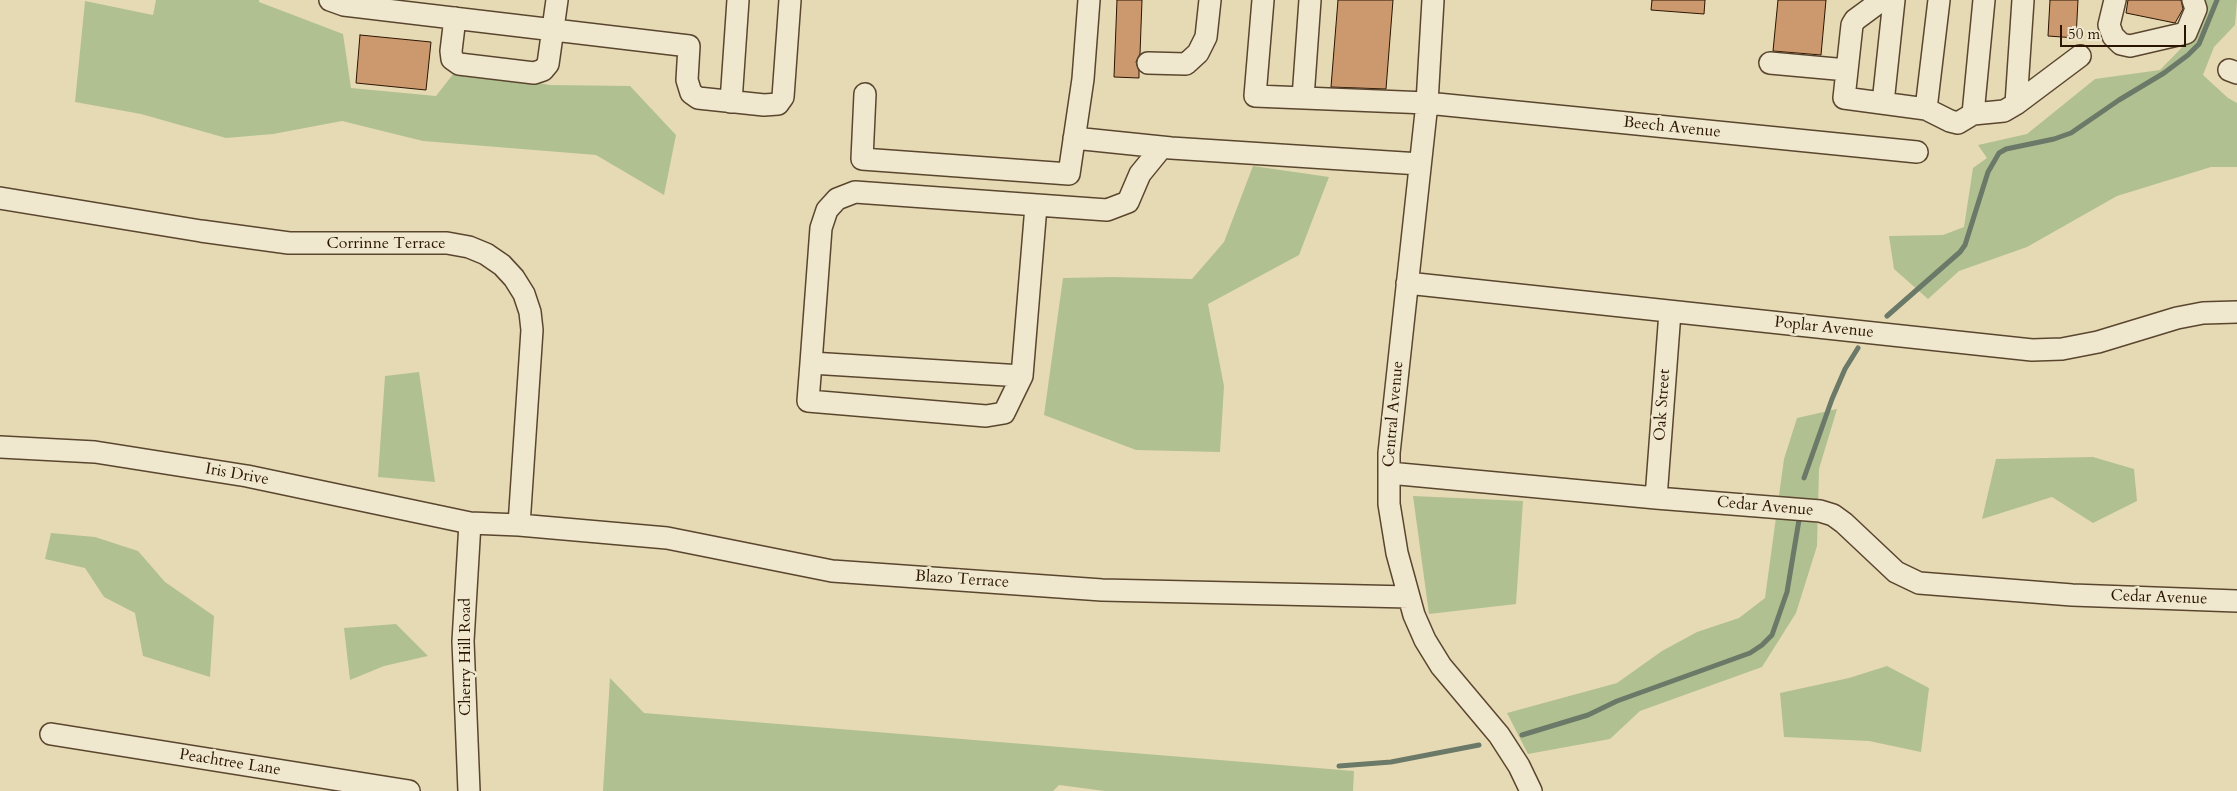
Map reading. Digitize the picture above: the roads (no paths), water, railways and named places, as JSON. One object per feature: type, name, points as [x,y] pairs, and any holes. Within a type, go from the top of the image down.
[{"type":"street","points":[[330,0],[344,5],[689,46],[687,80],[691,92],[698,98],[731,102],[778,104],[782,97],[790,0]]},
{"type":"street","points":[[455,18],[451,51],[452,59],[459,64],[534,73],[544,70],[548,64],[557,0]]},
{"type":"street","points":[[731,102],[738,0]]},
{"type":"street","points":[[865,94],[862,159],[1070,174],[1083,79],[1089,0]]},
{"type":"street","points":[[1148,63],[1186,64],[1198,53],[1206,38],[1210,0]]},
{"type":"street","name":"Beech Avenue","points":[[1263,0],[1255,96],[1427,104],[1917,152]]},
{"type":"street","points":[[1304,98],[1310,0]]},
{"type":"street","name":"Central Avenue","points":[[1433,0],[1427,104],[1389,452],[1389,504],[1396,544],[1409,597],[1425,640],[1441,666],[1499,735],[1519,766],[1531,791]]},
{"type":"street","points":[[1882,0],[1852,24],[1844,98],[1926,109],[1958,123],[1973,114],[2004,111],[2080,56]]},
{"type":"street","points":[[1883,103],[1894,0]]},
{"type":"street","points":[[1926,109],[1939,0]]},
{"type":"street","points":[[1973,114],[1984,0]]},
{"type":"street","points":[[2016,104],[2023,0]]},
{"type":"street","points":[[2115,0],[2109,25],[2113,36],[2121,44],[2130,46],[2186,33],[2196,9],[2193,0]]},
{"type":"street","points":[[1770,63],[1847,70]]},
{"type":"street","points":[[1074,138],[1162,147],[1420,164]]},
{"type":"street","points":[[1036,206],[1022,376],[1004,413],[986,416],[864,404],[808,401],[822,228],[827,210],[838,199],[855,192],[1107,210],[1128,202],[1140,174],[1162,147]]},
{"type":"street","name":"Corrinne Terrace","points":[[0,198],[201,231],[289,243],[447,243],[469,247],[486,254],[502,265],[514,278],[524,294],[531,321],[519,525]]},
{"type":"street","name":"Poplar Avenue","points":[[1407,283],[2032,350],[2062,350],[2098,342],[2177,318],[2204,313],[2237,312]]},
{"type":"street","name":"Oak Street","points":[[1656,498],[1670,312]]},
{"type":"street","points":[[811,363],[1022,376]]},
{"type":"street","name":"Iris Drive","points":[[0,447],[95,452],[247,476],[470,523],[519,525]]},
{"type":"street","name":"Cedar Avenue","points":[[1389,473],[1820,511],[1833,515],[1844,523],[1896,572],[1919,583],[2072,595],[2237,601]]},
{"type":"street","name":"Cherry Hill Road","points":[[468,791],[463,641],[470,523]]},
{"type":"street","name":"Blazo Terrace","points":[[519,525],[666,538],[832,571],[1102,590],[1409,597]]},
{"type":"street","name":"Peachtree Lane","points":[[51,734],[409,791]]},
{"type":"waterway","points":[[1887,316],[1960,252],[1965,245],[1988,172],[1999,153],[2006,149],[2054,139],[2071,133],[2119,100],[2164,73],[2199,44],[2217,0]]},
{"type":"waterway","points":[[1804,478],[1832,399],[1845,369],[1858,348]]},
{"type":"waterway","points":[[1522,735],[1588,715],[1617,701],[1750,653],[1762,645],[1772,635],[1787,592],[1799,520]]},
{"type":"waterway","points":[[1339,766],[1391,762],[1479,745]]}]
